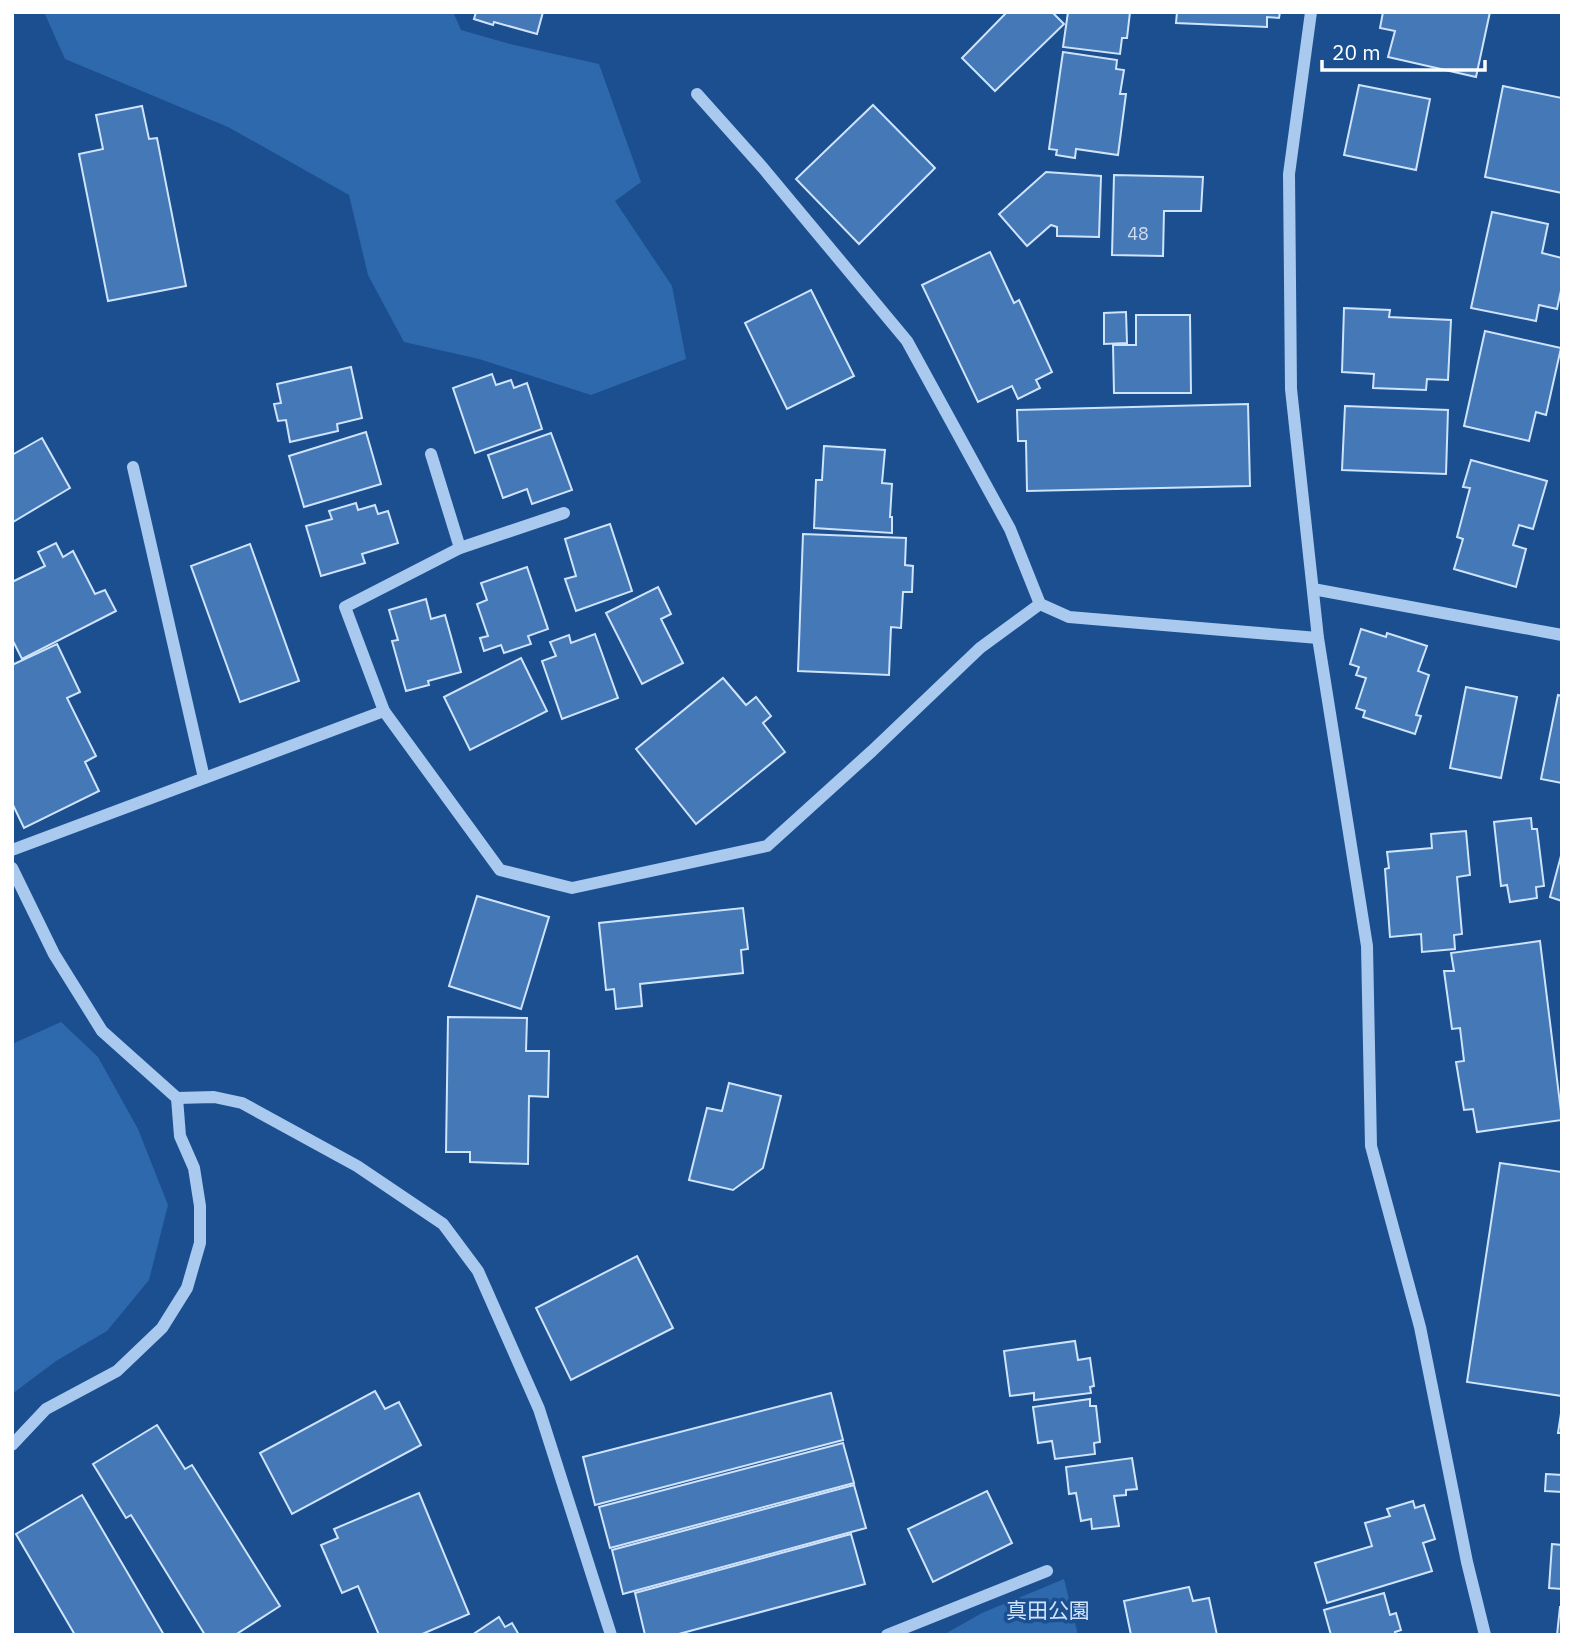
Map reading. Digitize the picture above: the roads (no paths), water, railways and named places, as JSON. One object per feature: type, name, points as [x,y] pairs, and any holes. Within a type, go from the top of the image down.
[{"type":"street","points":[[1311,12],[1289,174],[1291,389],[1318,638],[1367,946],[1371,1146],[1420,1327],[1467,1562],[1485,1635]]},
{"type":"street","points":[[696,94],[763,167],[907,341],[1010,529],[1040,604],[1069,617],[1318,638]]},
{"type":"street","points":[[431,454],[460,548]]},
{"type":"street","points":[[133,467],[204,778]]},
{"type":"street","points":[[564,513],[460,548],[345,607],[384,711],[500,870],[572,888],[767,846],[980,648],[1040,604]]},
{"type":"street","points":[[1313,589],[1562,635]]},
{"type":"street","points":[[12,850],[384,711]]},
{"type":"street","points":[[12,868],[54,954],[103,1031],[177,1098],[180,1136],[194,1168],[200,1206],[200,1242],[187,1288],[162,1328],[117,1371],[46,1409],[12,1444]]},
{"type":"street","points":[[177,1098],[214,1097],[242,1103],[357,1166],[443,1224],[478,1271],[539,1409],[611,1635]]},
{"type":"street","points":[[887,1635],[1047,1571]]},
{"type":"park label","name":"真田公園","points":[[1048,1610]]}]
